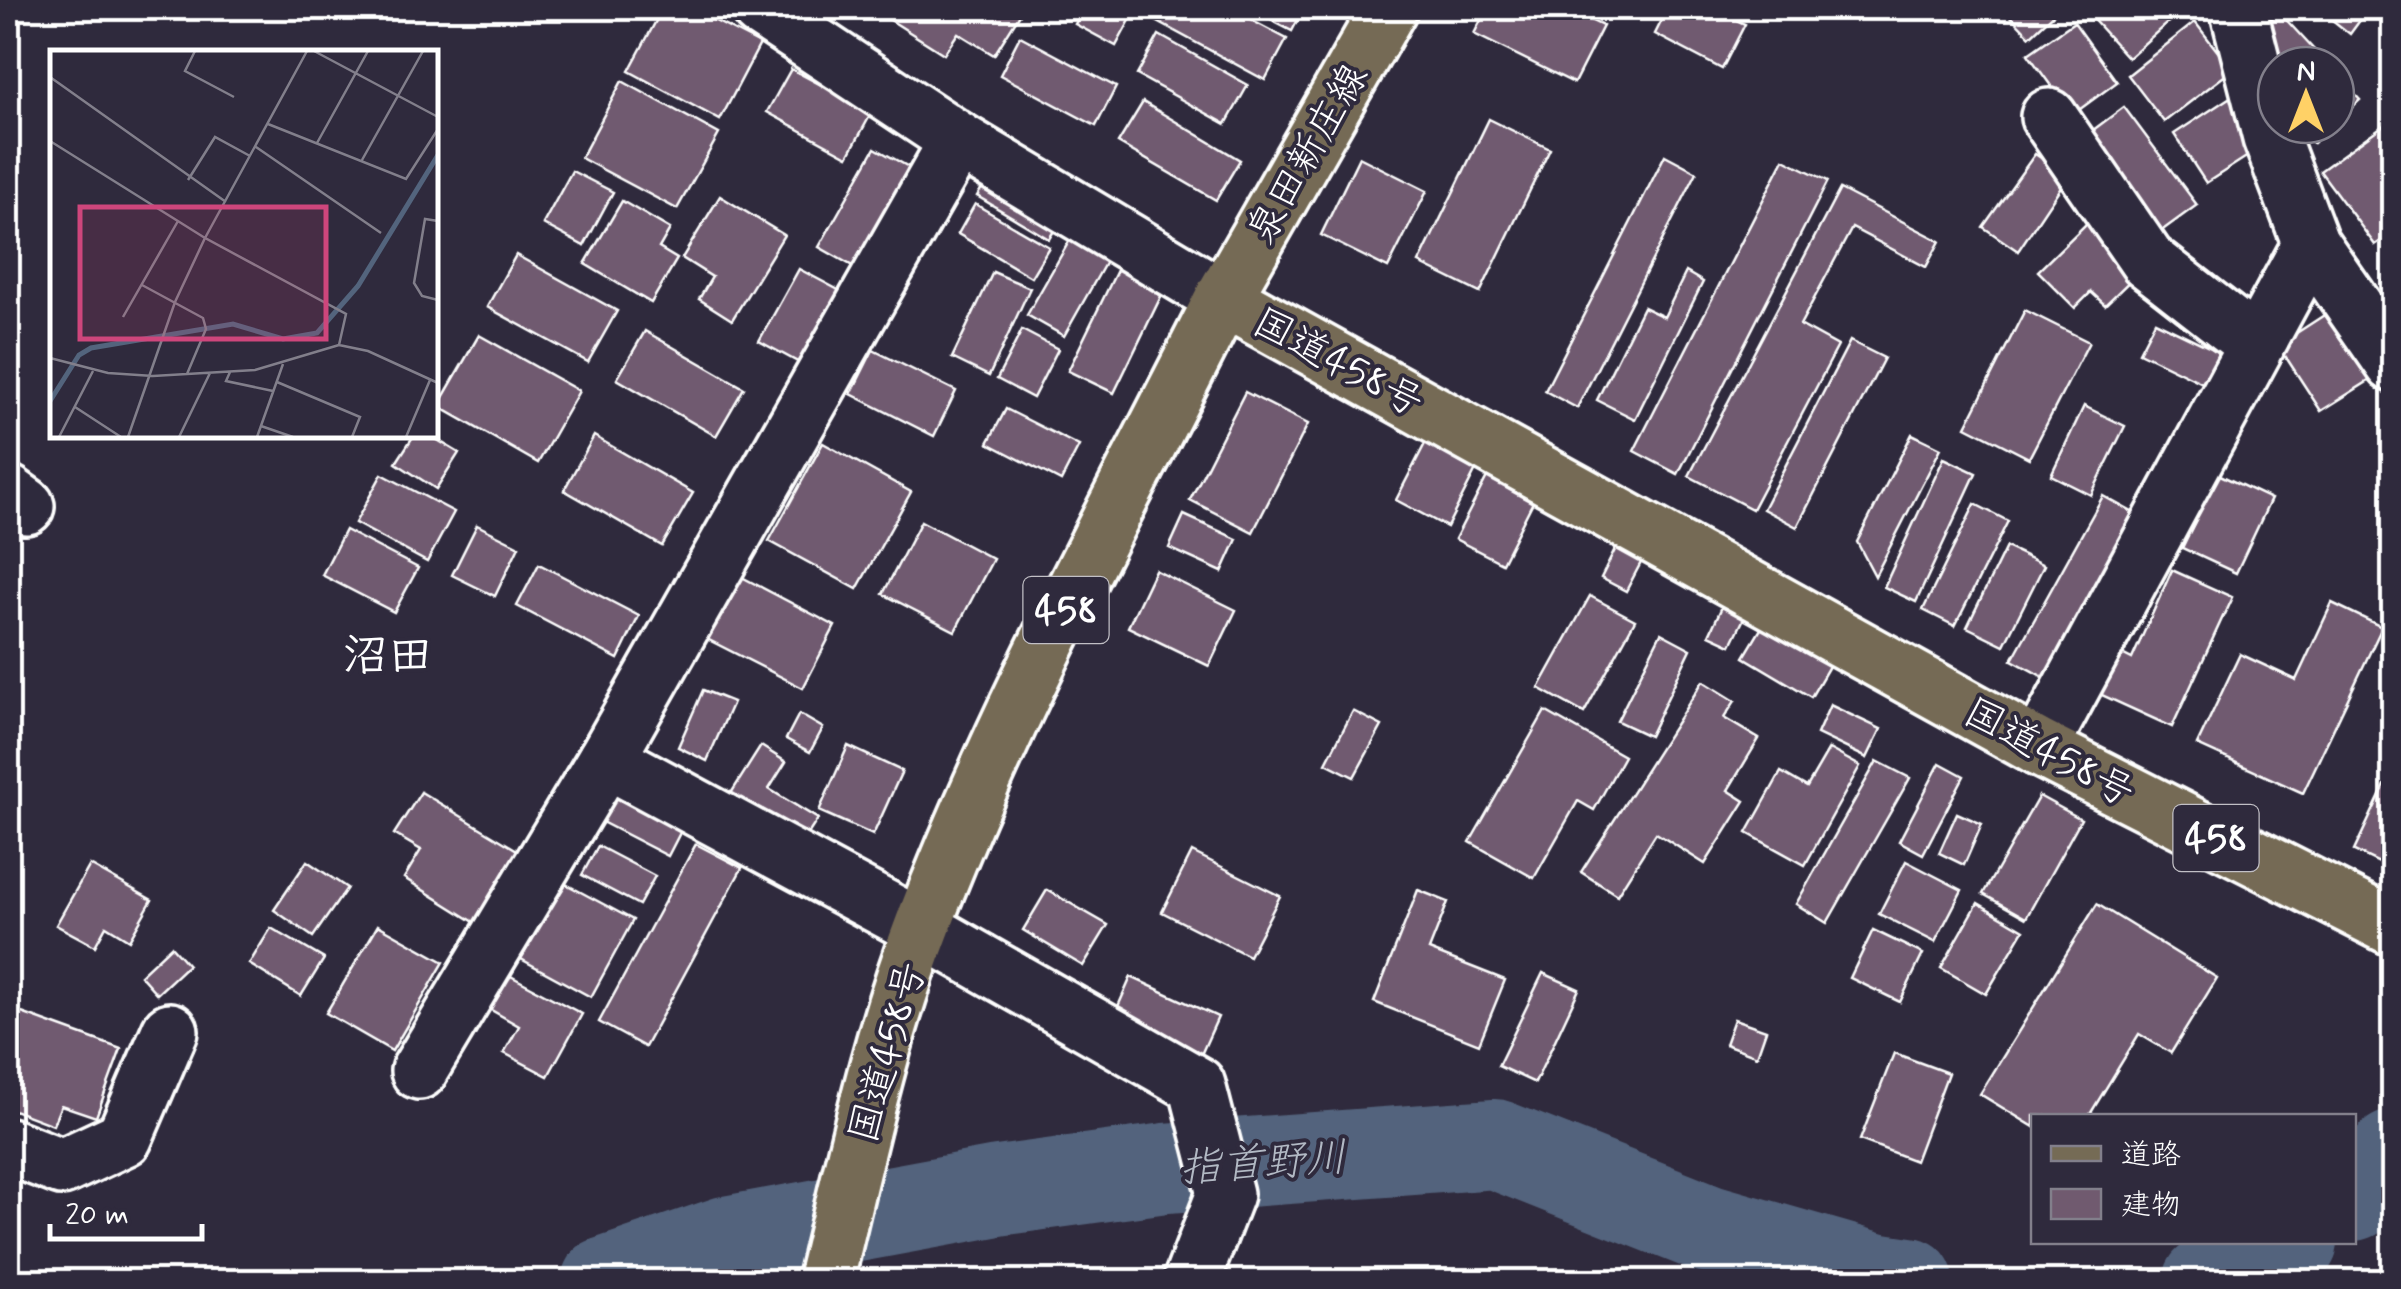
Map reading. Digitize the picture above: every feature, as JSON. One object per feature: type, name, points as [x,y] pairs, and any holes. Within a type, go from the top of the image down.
[{"type":"main road","name":"泉田新庄線","points":[[1223,298],[1388,8]]},
{"type":"main road","name":"国道458号","points":[[825,1282],[870,1100],[921,928],[990,760],[1223,298],[2039,748],[2394,928]]},
{"type":"street","points":[[758,8],[958,140],[1223,298]]},
{"type":"street","points":[[2238,8],[2271,138],[2311,244],[2394,364]]},
{"type":"street","points":[[2048,117],[2147,260],[2256,345]]},
{"type":"street","points":[[419,1071],[606,759],[958,140]]},
{"type":"street","points":[[2039,748],[2311,244]]},
{"type":"street","points":[[606,759],[921,928],[1197,1085],[1225,1194],[1198,1267]]},
{"type":"street","points":[[8,1146],[62,1167],[124,1138],[170,1032]]},
{"type":"building","points":[[663,8],[690,8],[760,44],[720,120],[629,71]]},
{"type":"building","points":[[890,8],[1009,8],[1020,14],[994,55],[958,33],[944,54],[884,16]]},
{"type":"building","points":[[1084,8],[1135,11],[1116,46],[1075,24]]},
{"type":"building","points":[[1163,8],[1228,8],[1287,39],[1265,80],[1156,21]]},
{"type":"building","points":[[1247,8],[1304,8],[1292,31]]},
{"type":"building","points":[[1487,8],[1565,8],[1603,26],[1574,83],[1474,34]]},
{"type":"building","points":[[1668,8],[1711,8],[1745,24],[1722,69],[1655,34]]},
{"type":"building","points":[[2003,8],[2060,8],[2030,36]]},
{"type":"building","points":[[2099,8],[2184,8],[2128,58],[2090,16]]},
{"type":"building","points":[[2317,8],[2369,8],[2350,34]]},
{"type":"building","points":[[2376,8],[2394,8],[2394,20]]},
{"type":"building","points":[[2279,12],[2310,45],[2258,45],[2251,37]]},
{"type":"building","points":[[2074,22],[2117,82],[2072,115],[2028,54]]},
{"type":"building","points":[[2195,22],[2232,70],[2164,122],[2128,75]]},
{"type":"building","points":[[1159,35],[1248,85],[1226,124],[1137,75]]},
{"type":"building","points":[[1020,36],[1116,87],[1096,126],[1000,75]]},
{"type":"building","points":[[791,69],[872,112],[848,156],[767,112]]},
{"type":"building","points":[[622,81],[719,134],[677,209],[581,158]]},
{"type":"building","points":[[2394,86],[2394,108],[2383,93]]},
{"type":"building","points":[[2232,96],[2256,132],[2256,145],[2265,145],[2206,183],[2174,134]]},
{"type":"building","points":[[1143,102],[1240,160],[1216,200],[1118,143]]},
{"type":"building","points":[[2124,107],[2197,205],[2153,237],[2081,139]]},
{"type":"building","points":[[1489,119],[1550,149],[1480,293],[1419,263]]},
{"type":"building","points":[[2388,122],[2394,129],[2394,232],[2375,245],[2320,171]]},
{"type":"building","points":[[875,148],[921,174],[865,273],[819,247]]},
{"type":"building","points":[[2035,154],[2068,176],[2018,251],[1983,227]]},
{"type":"building","points":[[1665,155],[1697,172],[1577,408],[1545,391]]},
{"type":"building","points":[[1359,157],[1427,191],[1388,268],[1321,235]]},
{"type":"building","points":[[1784,159],[1828,181],[1678,474],[1634,451]]},
{"type":"building","points":[[572,171],[613,192],[584,246],[543,224]]},
{"type":"building","points":[[991,173],[1063,216],[1049,239],[977,196]]},
{"type":"building","points":[[1840,189],[1940,241],[1926,267],[1852,228],[1800,325],[1838,346],[1752,509],[1689,476]]},
{"type":"building","points":[[720,196],[784,235],[732,320],[699,299],[712,277],[682,258]]},
{"type":"building","points":[[622,201],[670,229],[659,248],[677,259],[651,303],[585,264]]},
{"type":"building","points":[[975,204],[1049,247],[1031,277],[958,234]]},
{"type":"building","points":[[2089,221],[2139,272],[2105,305],[2091,292],[2075,308],[2038,271]]},
{"type":"building","points":[[1075,231],[1112,251],[1064,336],[1027,315]]},
{"type":"building","points":[[516,255],[617,311],[588,362],[487,307]]},
{"type":"building","points":[[1122,260],[1168,282],[1114,393],[1068,371]]},
{"type":"building","points":[[799,269],[846,294],[807,367],[759,341]]},
{"type":"building","points":[[993,272],[1030,288],[989,376],[952,358]]},
{"type":"building","points":[[1686,272],[1703,282],[1635,419],[1597,400],[1643,307],[1664,317]]},
{"type":"building","points":[[2394,273],[2394,296],[2383,281]]},
{"type":"building","points":[[2025,310],[2089,342],[2029,458],[1966,426]]},
{"type":"building","points":[[2332,310],[2375,377],[2321,411],[2278,345]]},
{"type":"building","points":[[2155,321],[2230,357],[2215,389],[2139,352]]},
{"type":"building","points":[[1022,330],[1058,349],[1033,398],[997,379]]},
{"type":"building","points":[[645,331],[744,388],[716,436],[617,379]]},
{"type":"building","points":[[479,335],[579,391],[538,463],[438,406]]},
{"type":"building","points":[[1850,341],[1884,358],[1797,527],[1763,509]]},
{"type":"building","points":[[873,350],[956,391],[934,436],[851,394]]},
{"type":"building","points":[[1245,392],[1308,424],[1253,532],[1190,500]]},
{"type":"building","points":[[2084,406],[2125,426],[2091,495],[2051,475]]},
{"type":"building","points":[[1006,409],[1079,446],[1061,481],[988,443]]},
{"type":"building","points":[[1430,434],[1481,460],[1447,527],[1396,500]]},
{"type":"building","points":[[1912,434],[1941,448],[1875,576],[1857,542]]},
{"type":"building","points":[[594,436],[693,493],[662,546],[564,490]]},
{"type":"building","points":[[412,438],[434,438],[459,453],[436,489],[396,463]]},
{"type":"building","points":[[823,443],[911,492],[857,589],[769,541]]},
{"type":"building","points":[[1944,458],[1976,473],[1916,602],[1884,587]]},
{"type":"building","points":[[1492,467],[1539,490],[1502,563],[1455,539]]},
{"type":"building","points":[[382,474],[454,512],[427,562],[355,523]]},
{"type":"building","points":[[2218,474],[2271,499],[2236,573],[2182,548]]},
{"type":"building","points":[[2103,496],[2141,517],[2051,681],[2012,660]]},
{"type":"building","points":[[1975,504],[2008,521],[1955,626],[1923,610]]},
{"type":"building","points":[[1184,515],[1237,539],[1222,572],[1169,548]]},
{"type":"building","points":[[921,521],[993,559],[955,631],[883,594]]},
{"type":"building","points":[[477,525],[519,546],[495,596],[452,575]]},
{"type":"building","points":[[345,530],[418,568],[394,612],[322,575]]},
{"type":"building","points":[[1620,540],[1646,553],[1626,591],[1601,578]]},
{"type":"building","points":[[2006,547],[2044,565],[2004,645],[1967,627]]},
{"type":"building","points":[[539,564],[639,616],[618,659],[517,606]]},
{"type":"building","points":[[1155,570],[1236,610],[1209,666],[1128,627]]},
{"type":"building","points":[[2172,570],[2232,597],[2172,727],[2095,692],[2114,650],[2132,659]]},
{"type":"building","points":[[738,575],[835,626],[803,688],[705,638]]},
{"type":"building","points":[[1590,596],[1635,620],[1584,713],[1539,688]]},
{"type":"building","points":[[1726,598],[1749,608],[1731,645],[1709,635]]},
{"type":"building","points":[[2332,603],[2382,627],[2303,793],[2197,745],[2240,654],[2296,680]]},
{"type":"building","points":[[1765,622],[1832,661],[1811,697],[1744,657]]},
{"type":"building","points":[[1661,633],[1691,649],[1649,736],[1617,721]]},
{"type":"building","points":[[1703,681],[1735,701],[1724,718],[1759,739],[1728,790],[1745,801],[1705,864],[1656,833],[1617,895],[1581,872]]},
{"type":"building","points":[[703,690],[733,702],[707,761],[678,747]]},
{"type":"building","points":[[1830,705],[1881,729],[1867,758],[1817,734]]},
{"type":"building","points":[[1353,711],[1382,726],[1354,777],[1326,763]]},
{"type":"building","points":[[1545,711],[1624,756],[1594,810],[1578,801],[1534,878],[1470,842]]},
{"type":"building","points":[[799,714],[823,728],[810,752],[786,739]]},
{"type":"building","points":[[761,746],[786,762],[769,789],[818,819],[801,845],[728,798]]},
{"type":"building","points":[[848,746],[902,771],[873,835],[819,811]]},
{"type":"building","points":[[1829,749],[1860,766],[1805,865],[1747,833],[1781,772],[1807,787]]},
{"type":"building","points":[[1877,761],[1910,778],[1827,923],[1796,904]]},
{"type":"building","points":[[1940,763],[1964,776],[1923,854],[1899,841]]},
{"type":"building","points":[[2394,766],[2394,870],[2354,851]]},
{"type":"building","points":[[614,787],[685,823],[668,856],[598,820]]},
{"type":"building","points":[[421,792],[522,853],[479,925],[404,878],[421,850],[394,834]]},
{"type":"building","points":[[2039,796],[2081,819],[2026,918],[1983,894]]},
{"type":"building","points":[[1957,813],[1982,824],[1964,865],[1939,853]]},
{"type":"building","points":[[696,844],[742,868],[645,1047],[599,1022]]},
{"type":"building","points":[[598,846],[655,876],[639,905],[582,875]]},
{"type":"building","points":[[1192,852],[1280,896],[1249,956],[1162,912]]},
{"type":"building","points":[[307,861],[347,888],[313,937],[274,910]]},
{"type":"building","points":[[1906,861],[1962,890],[1935,942],[1879,914]]},
{"type":"building","points":[[90,865],[152,900],[129,940],[106,926],[95,946],[56,925]]},
{"type":"building","points":[[562,882],[633,920],[591,997],[521,959]]},
{"type":"building","points":[[1047,890],[1108,925],[1083,966],[1023,930]]},
{"type":"building","points":[[1418,890],[1448,902],[1429,950],[1505,980],[1479,1044],[1374,1002]]},
{"type":"building","points":[[1978,903],[2024,930],[1986,994],[1941,968]]},
{"type":"building","points":[[2097,904],[2217,978],[2171,1053],[2139,1034],[2090,1114],[2031,1114],[2031,1125],[1980,1094]]},
{"type":"building","points":[[378,925],[444,962],[392,1051],[326,1013]]},
{"type":"building","points":[[271,928],[324,959],[301,996],[249,964]]},
{"type":"building","points":[[1873,930],[1923,954],[1900,1002],[1850,978]]},
{"type":"building","points":[[171,946],[188,965],[157,994],[140,975]]},
{"type":"building","points":[[505,973],[582,1014],[548,1076],[504,1053],[519,1026],[486,1007]]},
{"type":"building","points":[[1543,973],[1579,989],[1535,1083],[1498,1066]]},
{"type":"building","points":[[1131,977],[1218,1017],[1199,1059],[1112,1020]]},
{"type":"building","points":[[8,1008],[121,1049],[96,1117],[61,1105],[53,1125],[8,1108]]},
{"type":"building","points":[[1734,1019],[1766,1030],[1757,1056],[1725,1044]]},
{"type":"building","points":[[1894,1053],[1948,1073],[1915,1161],[1860,1140]]},
{"type":"waterway","name":"指首野川","points":[[606,1282],[726,1241],[998,1191],[1166,1168],[1495,1144],[1709,1229],[1875,1277],[1909,1282]]},
{"type":"waterway","name":"指首野川","points":[[2356,1194],[2394,1155]]},
{"type":"waterway","name":"指首野川","points":[[2208,1282],[2230,1276],[2289,1244]]},
{"type":"district","name":"沼田","points":[[388,654]]}]
